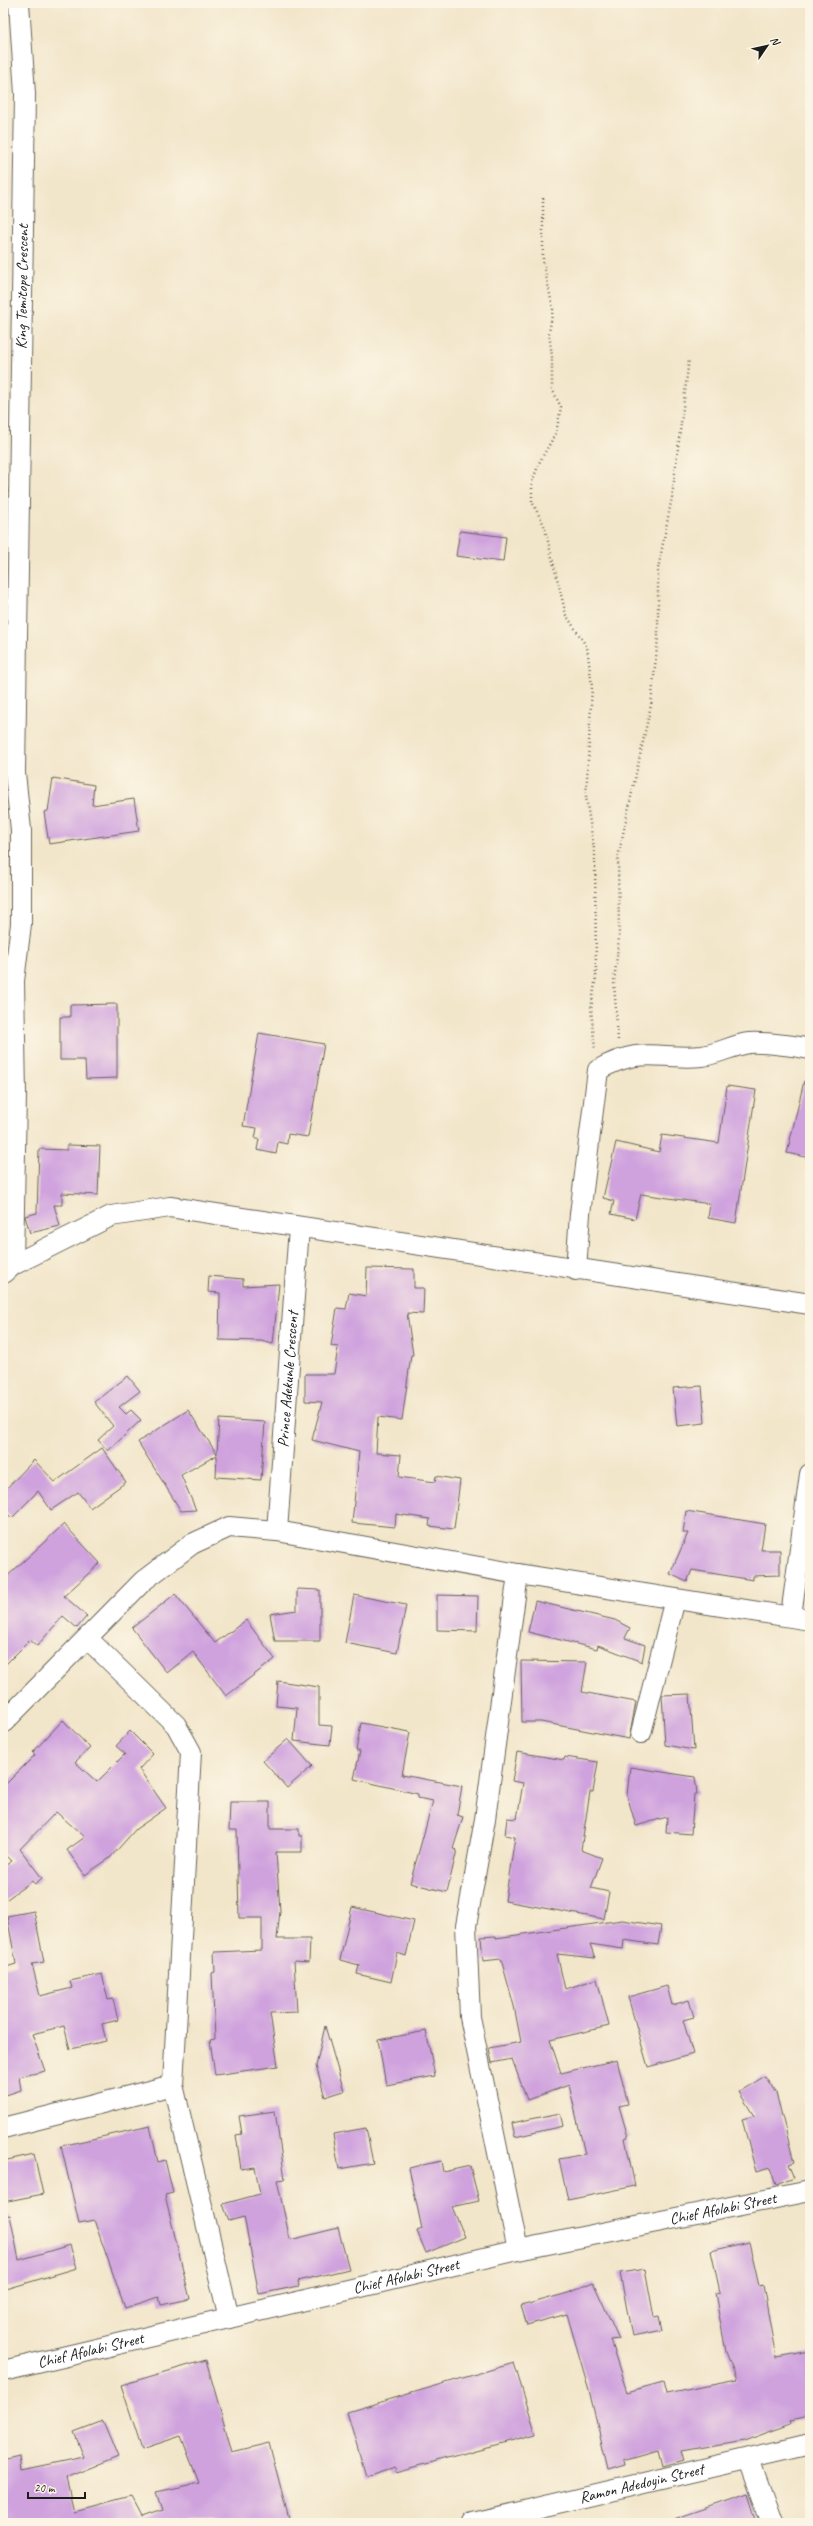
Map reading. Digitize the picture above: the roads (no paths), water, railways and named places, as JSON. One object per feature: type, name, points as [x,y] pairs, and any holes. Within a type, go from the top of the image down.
[{"type":"street","name":"King Temitope Crescent","points":[[8,1270],[16,1094],[14,981],[21,924],[21,830],[9,720],[25,94],[19,3]]},
{"type":"street","points":[[576,1270],[580,1214],[598,1070],[614,1060],[644,1053],[702,1056],[750,1043],[795,1045],[810,1049]]},
{"type":"street","points":[[8,1270],[111,1216],[170,1207],[576,1270],[810,1304]]},
{"type":"street","name":"Prince Adekunle Crescent","points":[[277,1531],[299,1228]]},
{"type":"street","points":[[3,1723],[143,1581],[192,1544],[229,1527],[277,1531],[518,1574],[801,1618],[810,1474]]},
{"type":"street","points":[[518,1574],[485,1819],[466,1926],[470,2017],[518,2250]]},
{"type":"street","points":[[641,1733],[675,1599]]},
{"type":"street","points":[[87,1638],[176,1725],[191,1752],[173,2085],[229,2318]]},
{"type":"street","points":[[3,2128],[173,2085]]},
{"type":"street","name":"Chief Afolabi Street","points":[[3,2371],[518,2250],[810,2191]]},
{"type":"street","name":"Ramon Adedoyin Street","points":[[473,2523],[513,2519],[810,2444]]},
{"type":"street","points":[[749,2460],[772,2523]]}]
